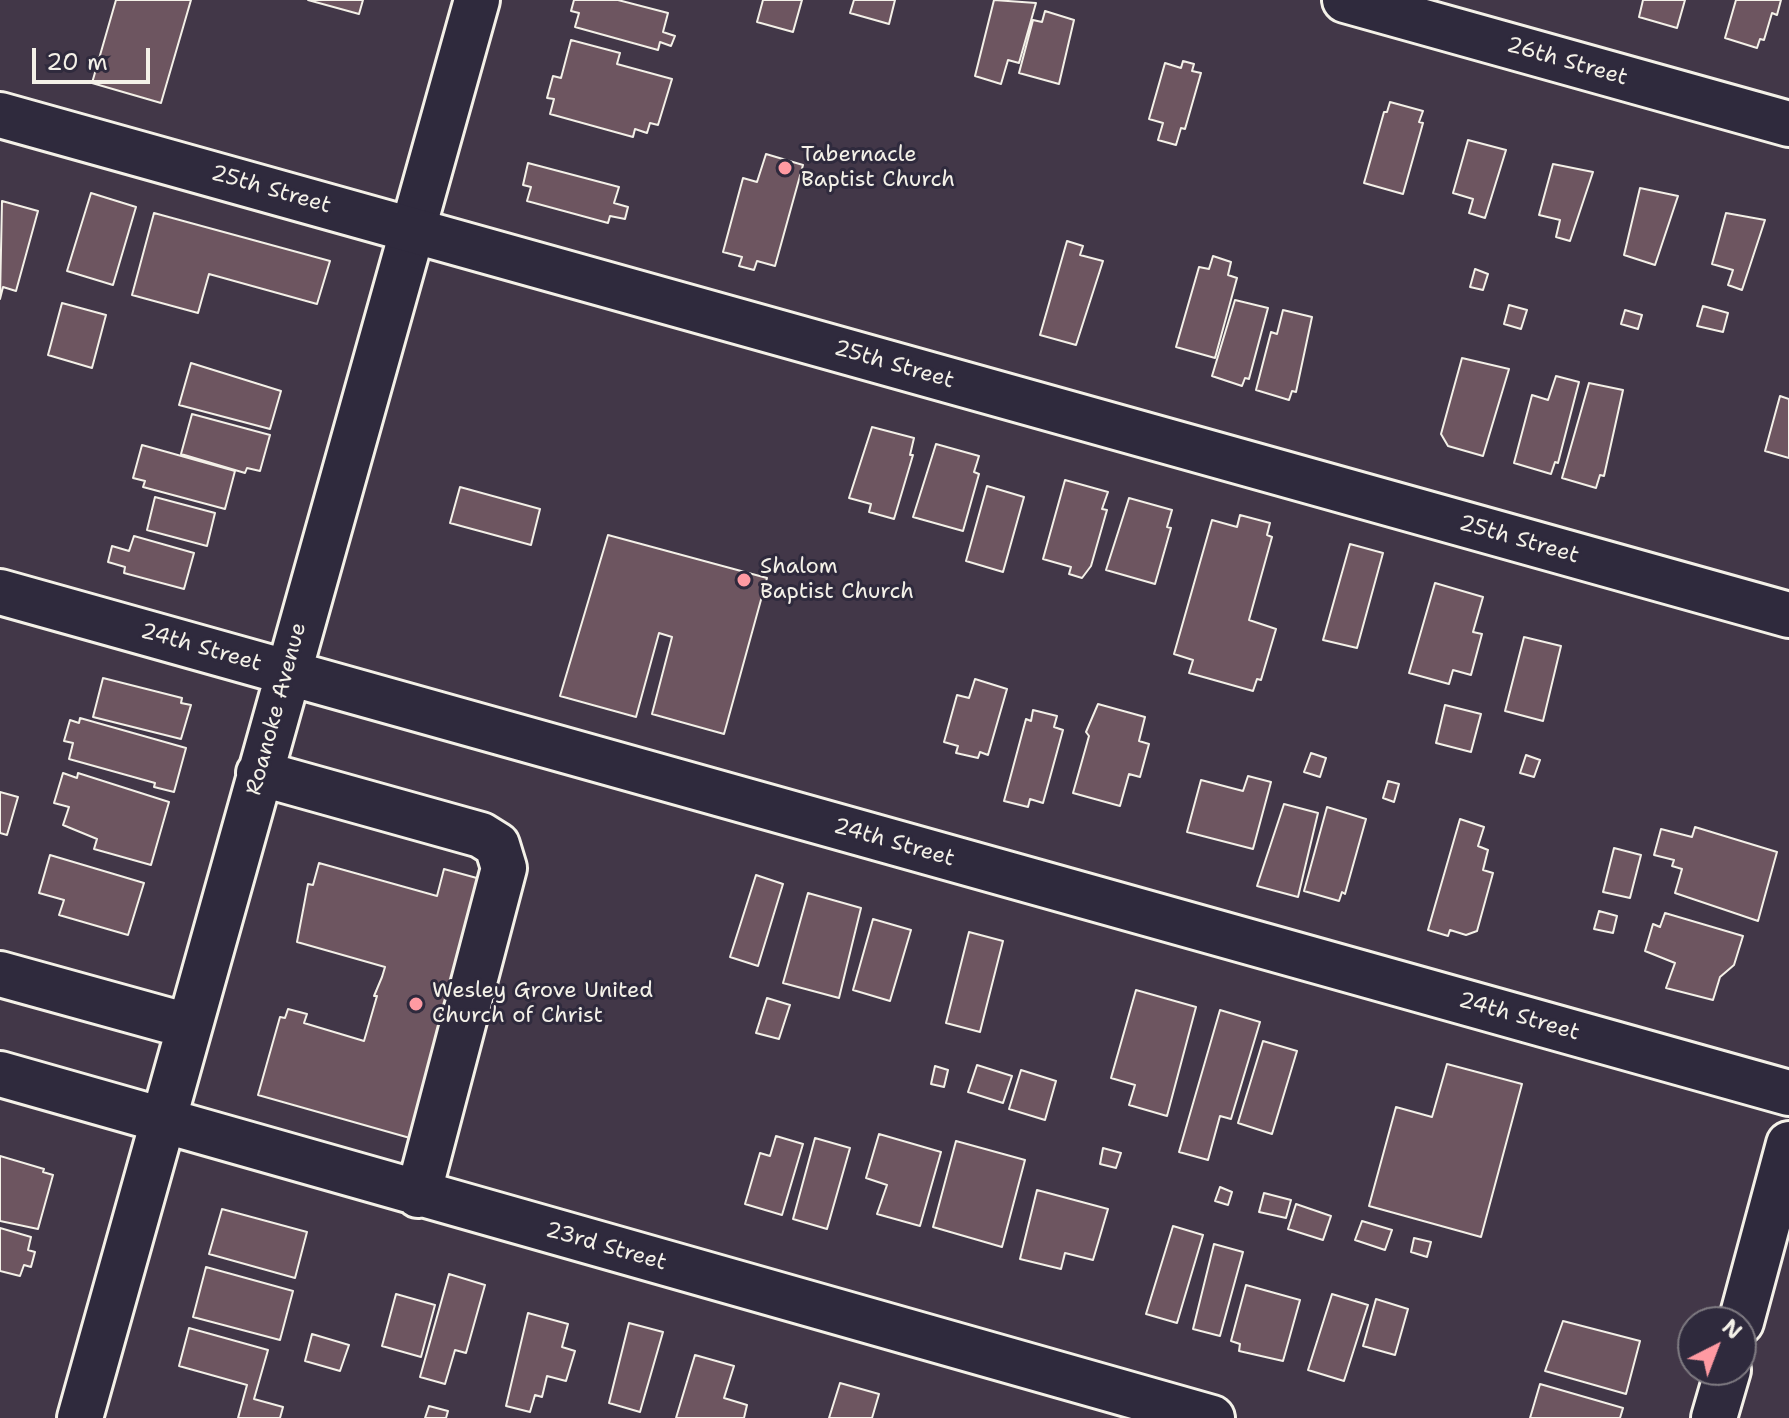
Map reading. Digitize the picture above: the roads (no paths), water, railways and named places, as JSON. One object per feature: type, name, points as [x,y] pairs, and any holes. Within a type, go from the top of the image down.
[{"type":"street","name":"Roanoke Avenue","points":[[80,1418],[165,1121],[188,1026],[286,672],[477,0]]},
{"type":"street","name":"26th Street","points":[[1345,0],[1789,124]]},
{"type":"street","name":"25th Street","points":[[0,115],[1789,615]]},
{"type":"street","name":"24th Street","points":[[0,592],[1789,1093]]},
{"type":"street","points":[[259,773],[481,835],[497,845],[504,868],[418,1195]]},
{"type":"street","points":[[0,974],[188,1026]]},
{"type":"street","name":"23rd Street","points":[[0,1074],[1212,1418]]},
{"type":"street","points":[[1745,1306],[1789,1144]]},
{"type":"street","points":[[1714,1418],[1723,1386]]},
{"type":"place","name":"Tabernacle Baptist Church","points":[[785,168]]},
{"type":"place","name":"Shalom Baptist Church","points":[[744,580]]},
{"type":"place","name":"Wesley Grove United Church of Christ","points":[[416,1004]]}]
